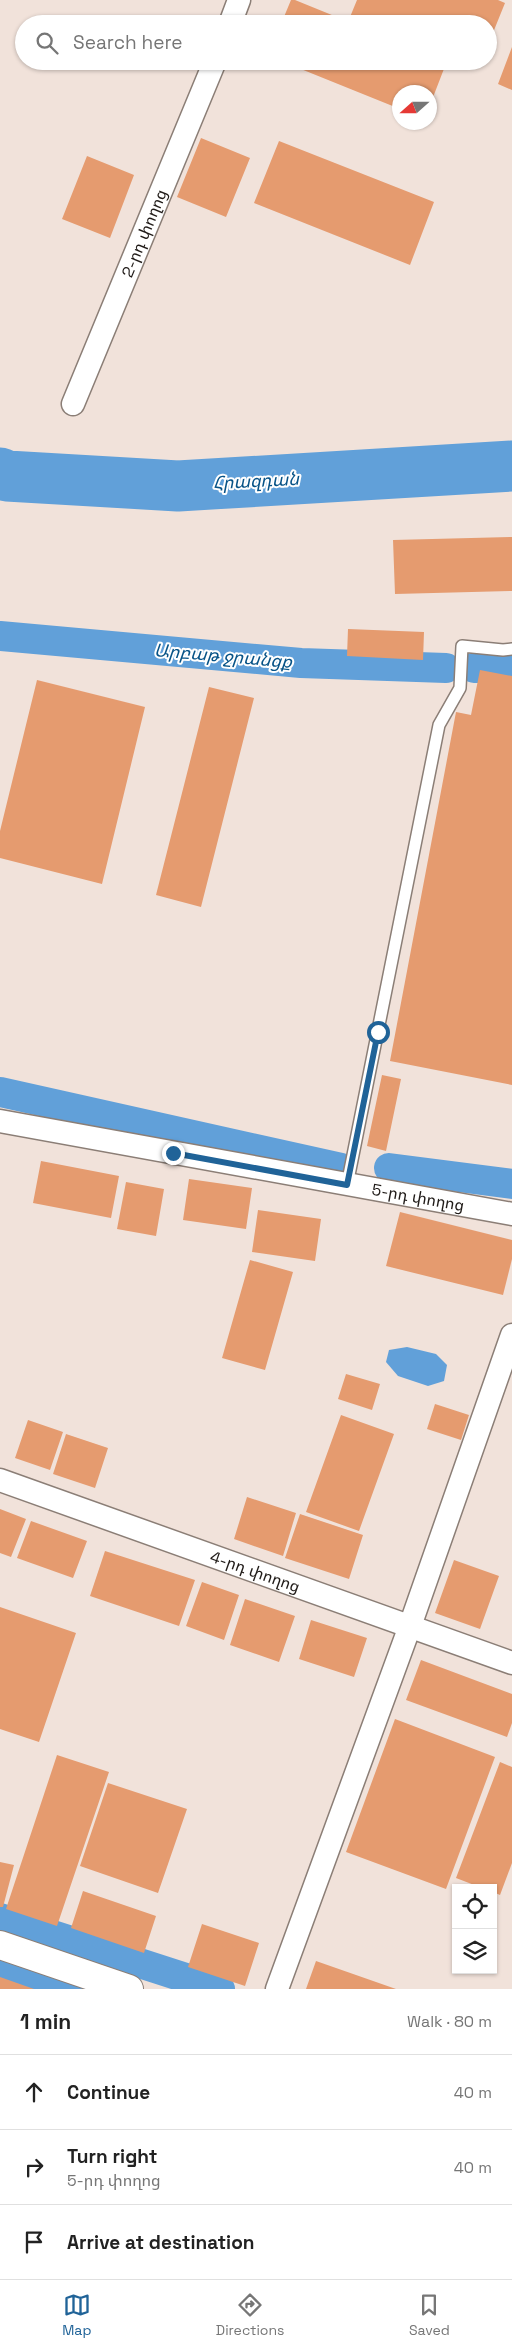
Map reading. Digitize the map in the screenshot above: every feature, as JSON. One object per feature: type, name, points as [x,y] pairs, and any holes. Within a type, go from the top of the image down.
[{"type":"main road","points":[[0,1946],[129,1989]]},
{"type":"street","points":[[233,15],[239,0]]},
{"type":"street","name":"2-րդ փողոց","points":[[73,404],[211,70]]},
{"type":"street","name":"5-րդ փողոց","points":[[0,1121],[512,1214]]},
{"type":"street","points":[[277,1989],[410,1626],[512,1335]]},
{"type":"street","name":"4-րդ փողոց","points":[[0,1480],[512,1663]]},
{"type":"lane","points":[[347,1185],[439,726],[460,688],[462,646],[503,650],[512,648]]},
{"type":"water","points":[[407,1347],[436,1354],[447,1365],[444,1381],[428,1386],[398,1376],[386,1362],[389,1350]]},
{"type":"building","points":[[291,0],[295,0],[332,15],[285,15]]},
{"type":"building","points":[[357,0],[498,0],[505,3],[497,23],[497,15],[351,15]]},
{"type":"building","points":[[512,47],[512,90],[498,84]]},
{"type":"building","points":[[303,70],[444,70],[437,87],[437,85],[392,85],[392,106]]},
{"type":"building","points":[[201,138],[250,158],[226,217],[177,197]]},
{"type":"building","points":[[279,141],[434,202],[410,265],[254,203]]},
{"type":"building","points":[[87,156],[134,175],[110,238],[62,219]]},
{"type":"building","points":[[512,537],[512,591],[395,594],[393,540]]},
{"type":"building","points":[[348,629],[424,632],[423,660],[347,656]]},
{"type":"building","points":[[480,670],[512,676],[512,1085],[390,1061],[456,712],[471,715]]},
{"type":"building","points":[[37,680],[145,707],[102,884],[0,858],[0,831]]},
{"type":"building","points":[[209,687],[254,698],[201,907],[156,895]]},
{"type":"building","points":[[382,1075],[401,1079],[386,1151],[367,1146]]},
{"type":"building","points":[[41,1161],[119,1176],[111,1218],[33,1203]]},
{"type":"building","points":[[189,1179],[252,1188],[246,1229],[183,1220]]},
{"type":"building","points":[[126,1182],[164,1189],[156,1236],[117,1229]]},
{"type":"building","points":[[258,1210],[321,1219],[315,1261],[252,1252]]},
{"type":"building","points":[[400,1212],[512,1240],[512,1259],[503,1295],[386,1266]]},
{"type":"building","points":[[250,1260],[293,1272],[265,1370],[222,1358]]},
{"type":"building","points":[[346,1374],[380,1384],[372,1410],[338,1399]]},
{"type":"building","points":[[435,1404],[469,1415],[461,1440],[427,1429]]},
{"type":"building","points":[[341,1415],[394,1434],[359,1531],[306,1512]]},
{"type":"building","points":[[28,1420],[63,1432],[50,1470],[15,1458]]},
{"type":"building","points":[[66,1434],[108,1448],[95,1488],[53,1474]]},
{"type":"building","points":[[247,1497],[296,1513],[283,1556],[234,1539]]},
{"type":"building","points":[[0,1509],[26,1519],[11,1557],[0,1553]]},
{"type":"building","points":[[300,1514],[363,1535],[349,1579],[285,1558]]},
{"type":"building","points":[[31,1521],[87,1541],[73,1578],[17,1558]]},
{"type":"building","points":[[105,1551],[195,1580],[179,1626],[90,1596]]},
{"type":"building","points":[[454,1560],[499,1576],[480,1629],[435,1613]]},
{"type":"building","points":[[202,1582],[239,1595],[224,1640],[186,1626]]},
{"type":"building","points":[[245,1599],[295,1616],[279,1662],[230,1645]]},
{"type":"building","points":[[0,1607],[76,1633],[39,1742],[0,1729]]},
{"type":"building","points":[[311,1620],[367,1638],[354,1677],[299,1659]]},
{"type":"building","points":[[421,1660],[512,1694],[512,1723],[507,1737],[406,1700]]},
{"type":"building","points":[[395,1719],[495,1757],[446,1889],[346,1852]]},
{"type":"building","points":[[57,1755],[109,1772],[57,1926],[6,1909]]},
{"type":"building","points":[[500,1762],[512,1767],[512,1863],[500,1895],[497,1894],[497,1884],[472,1884],[456,1878]]},
{"type":"building","points":[[108,1783],[187,1809],[158,1893],[80,1866]]},
{"type":"building","points":[[0,1862],[14,1865],[3,1907],[0,1907]]},
{"type":"building","points":[[83,1891],[156,1916],[144,1953],[71,1928]]},
{"type":"building","points":[[202,1924],[259,1943],[245,1986],[188,1967]]},
{"type":"building","points":[[316,1961],[396,1989],[306,1989]]},
{"type":"building","points":[[0,1977],[34,1989],[0,1989]]},
{"type":"waterway","name":"Հրազդան","points":[[0,473],[7,476],[178,486],[512,466]]},
{"type":"waterway","name":"Արբաթ ջրանցք","points":[[0,636],[301,663],[446,668]]},
{"type":"waterway","name":"Արբաթ ջրանցք","points":[[474,668],[512,668]]},
{"type":"waterway","points":[[0,1092],[341,1168]]},
{"type":"waterway","points":[[389,1168],[512,1184]]},
{"type":"waterway","points":[[0,1918],[220,1989]]},
{"type":"waterway","points":[[0,1966],[70,1989]]},
{"type":"route","points":[[173,1153],[347,1185],[378,1032]]}]
